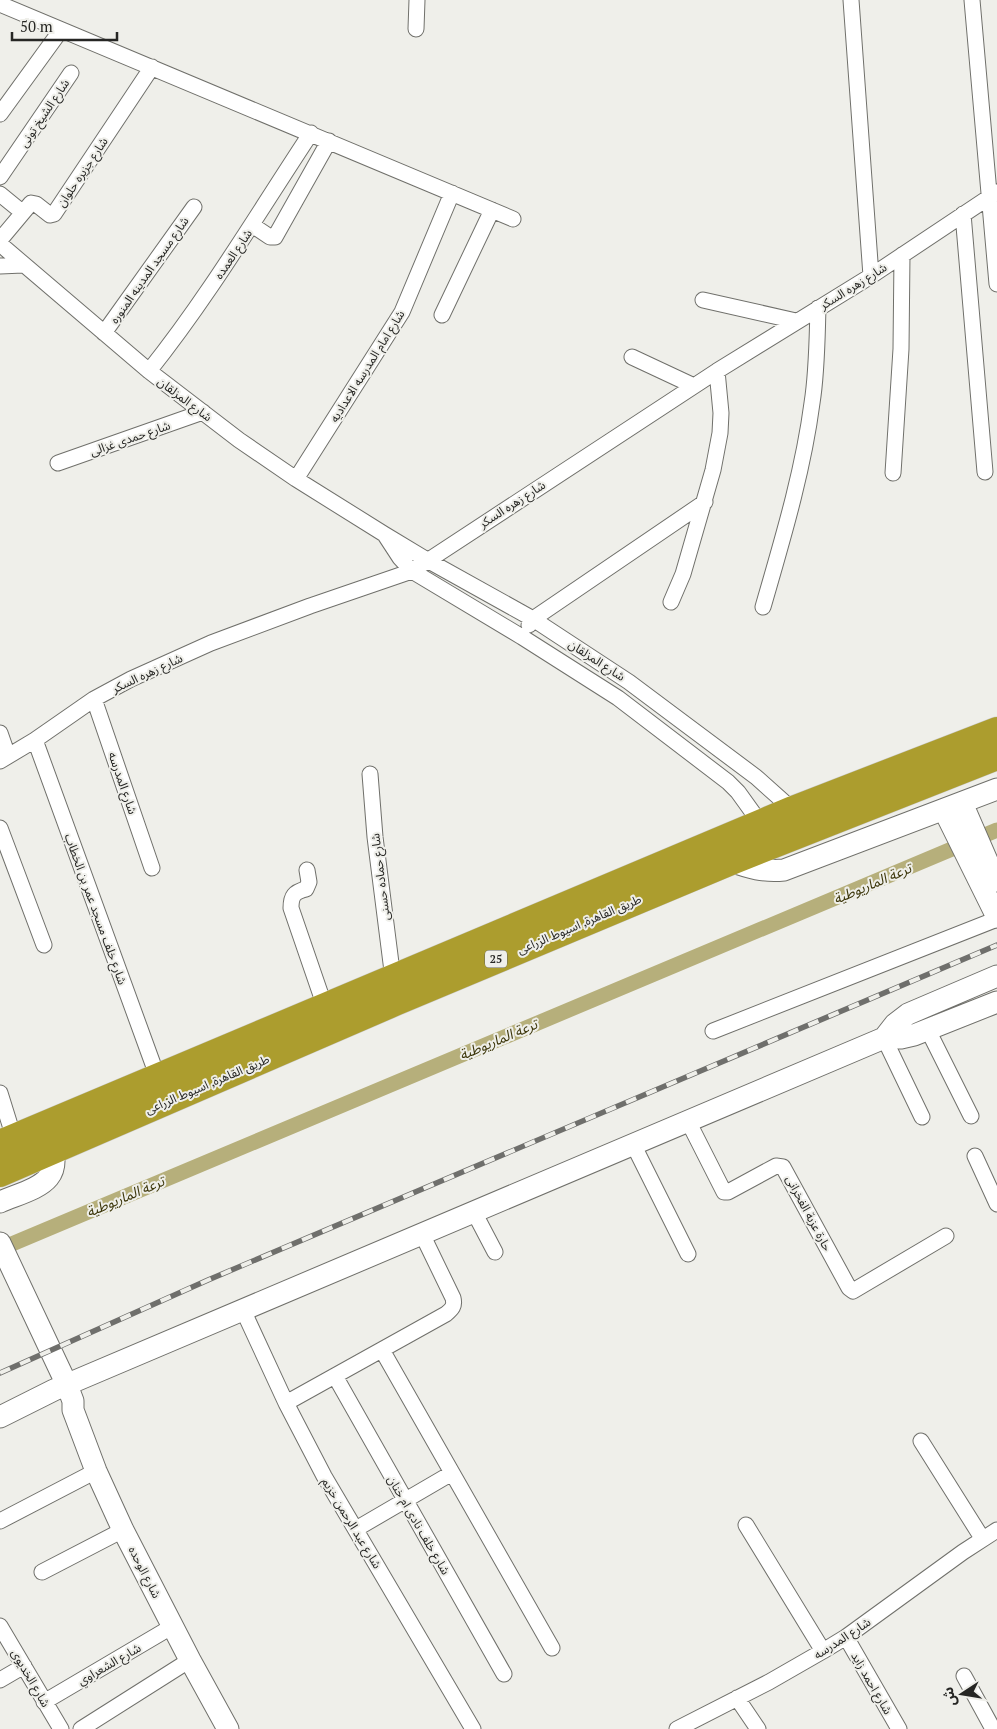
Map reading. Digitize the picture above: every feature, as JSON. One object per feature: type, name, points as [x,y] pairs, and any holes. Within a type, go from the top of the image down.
[{"type":"highway","name":"طريق القاهرة, اسيوط الزراعى","points":[[0,1173],[395,1002],[724,852],[761,824],[997,731]]},
{"type":"highway","name":"طريق القاهرة, اسيوط الزراعى","points":[[7,1141],[393,979],[724,852],[997,756]]},
{"type":"street","points":[[416,29],[417,0]]},
{"type":"street","points":[[851,0],[871,276]]},
{"type":"street","points":[[972,0],[993,194],[997,284]]},
{"type":"street","points":[[0,4],[513,219]]},
{"type":"street","points":[[0,114],[61,30]]},
{"type":"street","name":"شارع جزيره حلوان","points":[[22,212],[31,203],[36,204],[50,214],[54,214],[152,67]]},
{"type":"street","name":"شارع الشيخ تونى","points":[[0,177],[71,73]]},
{"type":"street","name":"شارع العمده","points":[[149,371],[182,330],[311,133]]},
{"type":"street","points":[[252,225],[270,237],[275,237],[329,141]]},
{"type":"street","name":"شارع امام المدرسه الاعداديه","points":[[296,479],[402,312],[452,193]]},
{"type":"street","points":[[0,194],[22,212],[0,242]]},
{"type":"street","name":"شارع زهره السكر","points":[[4,759],[94,699],[131,679],[211,644],[310,606],[412,571],[717,371],[871,276],[993,194]]},
{"type":"street","name":"شارع مسجد المدينه المنوره","points":[[104,333],[194,207]]},
{"type":"street","points":[[442,315],[492,210]]},
{"type":"street","points":[[964,214],[985,472]]},
{"type":"street","name":"شارع المزلقان","points":[[0,242],[24,265],[149,371],[296,479],[427,560],[532,619],[629,682],[756,777],[793,810]]},
{"type":"street","points":[[893,473],[901,349],[902,255]]},
{"type":"street","points":[[0,266],[24,265]]},
{"type":"street","points":[[703,300],[796,321]]},
{"type":"street","points":[[763,607],[789,510],[810,413],[817,341],[818,308]]},
{"type":"street","points":[[632,357],[694,386]]},
{"type":"street","points":[[671,602],[683,574],[705,502],[720,433],[721,413],[717,371]]},
{"type":"street","name":"شارع حمدى غزالى","points":[[58,463],[203,412]]},
{"type":"street","points":[[522,637],[532,619],[705,502]]},
{"type":"street","name":"شارع المزلقان","points":[[384,534],[400,558],[412,571],[522,637],[618,698],[717,772],[738,792],[761,824]]},
{"type":"street","points":[[618,698],[629,682]]},
{"type":"street","name":"شارع المدرسه","points":[[94,699],[152,868]]},
{"type":"street","points":[[0,733],[4,759]]},
{"type":"street","name":"شارع خلف مسجد عمر بن الخطاب","points":[[34,740],[158,1078]]},
{"type":"street","name":"شارع حماده حسنى","points":[[370,774],[375,837],[393,979]]},
{"type":"street","points":[[738,792],[756,777]]},
{"type":"street","points":[[724,852],[758,870],[784,870],[956,813],[997,789]]},
{"type":"street","points":[[713,1030],[997,918],[986,871],[956,813]]},
{"type":"street","points":[[0,828],[44,945]]},
{"type":"street","points":[[307,870],[309,882],[306,889],[296,892],[291,898],[291,908],[325,1007]]},
{"type":"street","points":[[884,1038],[895,1024],[908,1014],[997,976]]},
{"type":"street","points":[[0,1417],[60,1388],[884,1038],[901,1038],[928,1030],[997,1002]]},
{"type":"street","points":[[928,1030],[971,1116]]},
{"type":"street","points":[[884,1038],[922,1117]]},
{"type":"street","points":[[0,1093],[7,1141]]},
{"type":"street","name":"حارة عزبة الفخرانى","points":[[688,1121],[724,1192],[728,1192],[776,1166],[783,1167],[849,1288],[853,1291],[946,1236]]},
{"type":"street","points":[[0,1202],[41,1185],[51,1176],[55,1164],[54,1150],[44,1125]]},
{"type":"street","points":[[633,1144],[688,1254]]},
{"type":"street","points":[[975,1156],[997,1204]]},
{"type":"street","points":[[474,1212],[495,1252]]},
{"type":"street","points":[[286,1403],[446,1314],[452,1308],[453,1298],[422,1234]]},
{"type":"street","name":"شارع الوحده","points":[[0,1243],[36,1336],[60,1388],[59,1398],[73,1410],[96,1471],[123,1530],[228,1729]]},
{"type":"street","name":"شارع الوحده","points":[[0,1272],[36,1336]]},
{"type":"street","name":"شارع عبد الرحمن خزيم","points":[[243,1310],[286,1403],[324,1476],[473,1729]]},
{"type":"street","points":[[382,1350],[552,1648]]},
{"type":"street","name":"شارع خلف نادى ام خنان","points":[[335,1376],[504,1674]]},
{"type":"street","points":[[921,1441],[982,1538]]},
{"type":"street","points":[[0,1521],[96,1471]]},
{"type":"street","points":[[356,1529],[452,1473]]},
{"type":"street","points":[[746,1525],[823,1651]]},
{"type":"street","points":[[42,1572],[123,1530]]},
{"type":"street","name":"شارع المدرسه","points":[[677,1729],[846,1637],[982,1538],[997,1530]]},
{"type":"street","name":"شارع الخديوى","points":[[0,1626],[62,1729]]},
{"type":"street","name":"شارع الشعراوي","points":[[44,1702],[173,1626]]},
{"type":"street","name":"شارع احمد زايد","points":[[846,1637],[899,1729]]},
{"type":"street","points":[[81,1729],[190,1660]]},
{"type":"street","points":[[0,1680],[24,1666]]},
{"type":"street","points":[[964,1676],[993,1729]]},
{"type":"street","points":[[737,1698],[758,1729]]},
{"type":"waterway","name":"ترعة الماريوطية","points":[[0,1249],[997,830]]},
{"type":"railway","points":[[0,1373],[208,1280],[997,945]]}]
